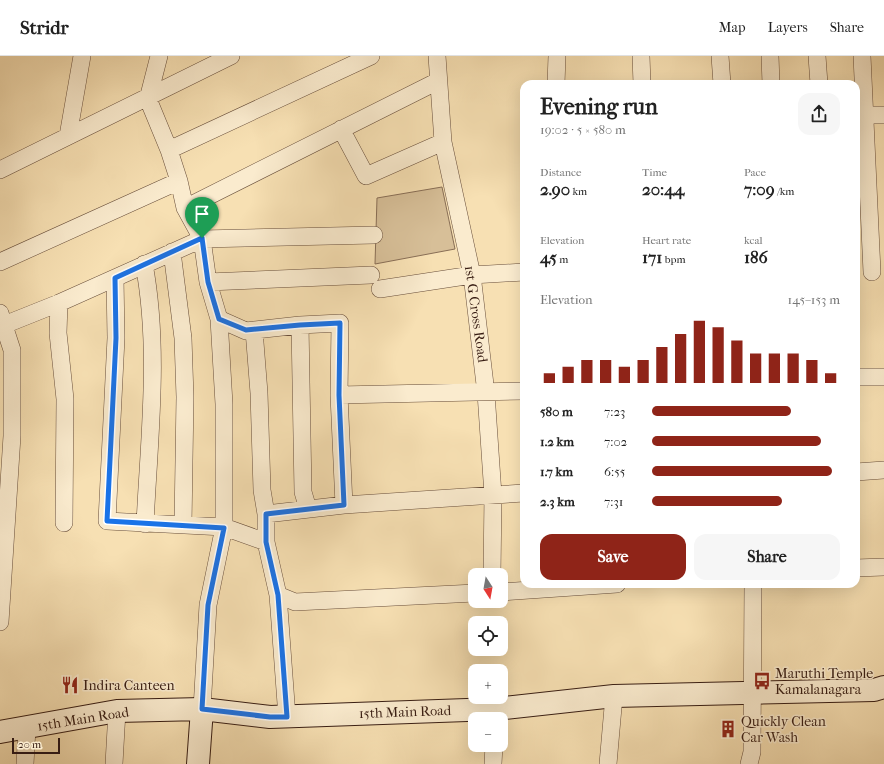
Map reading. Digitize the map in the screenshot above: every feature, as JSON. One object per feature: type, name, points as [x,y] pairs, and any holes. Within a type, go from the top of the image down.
[{"type":"street","points":[[68,136],[82,56]]},
{"type":"street","points":[[159,56],[148,99],[169,150],[179,181],[185,208],[202,238],[208,282],[219,319],[224,404],[224,528],[208,605],[198,764]]},
{"type":"street","points":[[0,170],[68,136],[148,99],[232,56]]},
{"type":"street","points":[[169,150],[371,56]]},
{"type":"street","name":"1st G Cross Road","points":[[437,56],[443,142],[472,275],[486,393],[493,495],[492,568]]},
{"type":"street","points":[[556,80],[557,56]]},
{"type":"street","points":[[641,56],[642,80]]},
{"type":"street","points":[[720,56],[722,80]]},
{"type":"street","points":[[770,56],[771,80]]},
{"type":"street","points":[[817,56],[819,80]]},
{"type":"street","points":[[862,56],[865,115],[876,199],[872,272]]},
{"type":"street","points":[[185,208],[438,81]]},
{"type":"street","points":[[865,115],[884,115]]},
{"type":"street","points":[[341,129],[366,176],[443,142]]},
{"type":"street","points":[[0,262],[179,181]]},
{"type":"street","points":[[0,622],[12,436],[6,351],[2,319],[59,303],[202,238],[374,236]]},
{"type":"street","points":[[172,252],[183,338],[185,397],[183,525]]},
{"type":"street","points":[[144,264],[148,285],[152,341],[145,524]]},
{"type":"street","points":[[208,282],[375,282],[520,272]]},
{"type":"street","points":[[115,278],[116,338],[107,521],[224,528],[266,542]]},
{"type":"street","points":[[59,303],[58,333],[66,399],[64,522]]},
{"type":"street","points":[[219,319],[246,330],[340,323],[339,395],[344,505]]},
{"type":"street","points":[[300,325],[302,492],[308,510]]},
{"type":"street","points":[[254,330],[259,393],[262,490],[266,514],[266,542],[278,595],[287,717]]},
{"type":"street","points":[[860,377],[884,377]]},
{"type":"street","points":[[339,395],[520,391]]},
{"type":"street","points":[[860,472],[884,470]]},
{"type":"street","points":[[266,514],[344,505],[520,494]]},
{"type":"street","points":[[860,568],[884,566]]},
{"type":"street","points":[[508,592],[559,588]]},
{"type":"street","points":[[749,764],[752,752],[753,588]]},
{"type":"street","points":[[278,595],[295,602],[468,593]]},
{"type":"street","name":"15th Main Road","points":[[508,712],[614,696],[874,690],[884,687]]},
{"type":"street","points":[[608,764],[614,696]]},
{"type":"street","name":"15th Main Road","points":[[0,732],[117,711],[202,709],[270,717],[468,714]]},
{"type":"street","points":[[114,764],[117,711]]},
{"type":"street","points":[[25,764],[27,728]]},
{"type":"street","points":[[493,764],[494,752]]},
{"type":"shaded area","points":[[442,187],[455,249],[375,264],[377,198]]},
{"type":"place","name":"Maruthi Temple Kamalanagara","points":[[762,681]]},
{"type":"place","name":"Indira Canteen","points":[[70,685]]},
{"type":"place","name":"Quickly Clean Car Wash","points":[[728,729]]},
{"type":"route","points":[[202,238],[208,282],[219,319],[246,330],[340,323],[339,395],[344,505],[266,514],[266,542],[278,595],[287,717],[270,717],[202,709],[208,605],[224,528],[107,521],[116,338],[115,278],[202,238]]}]
